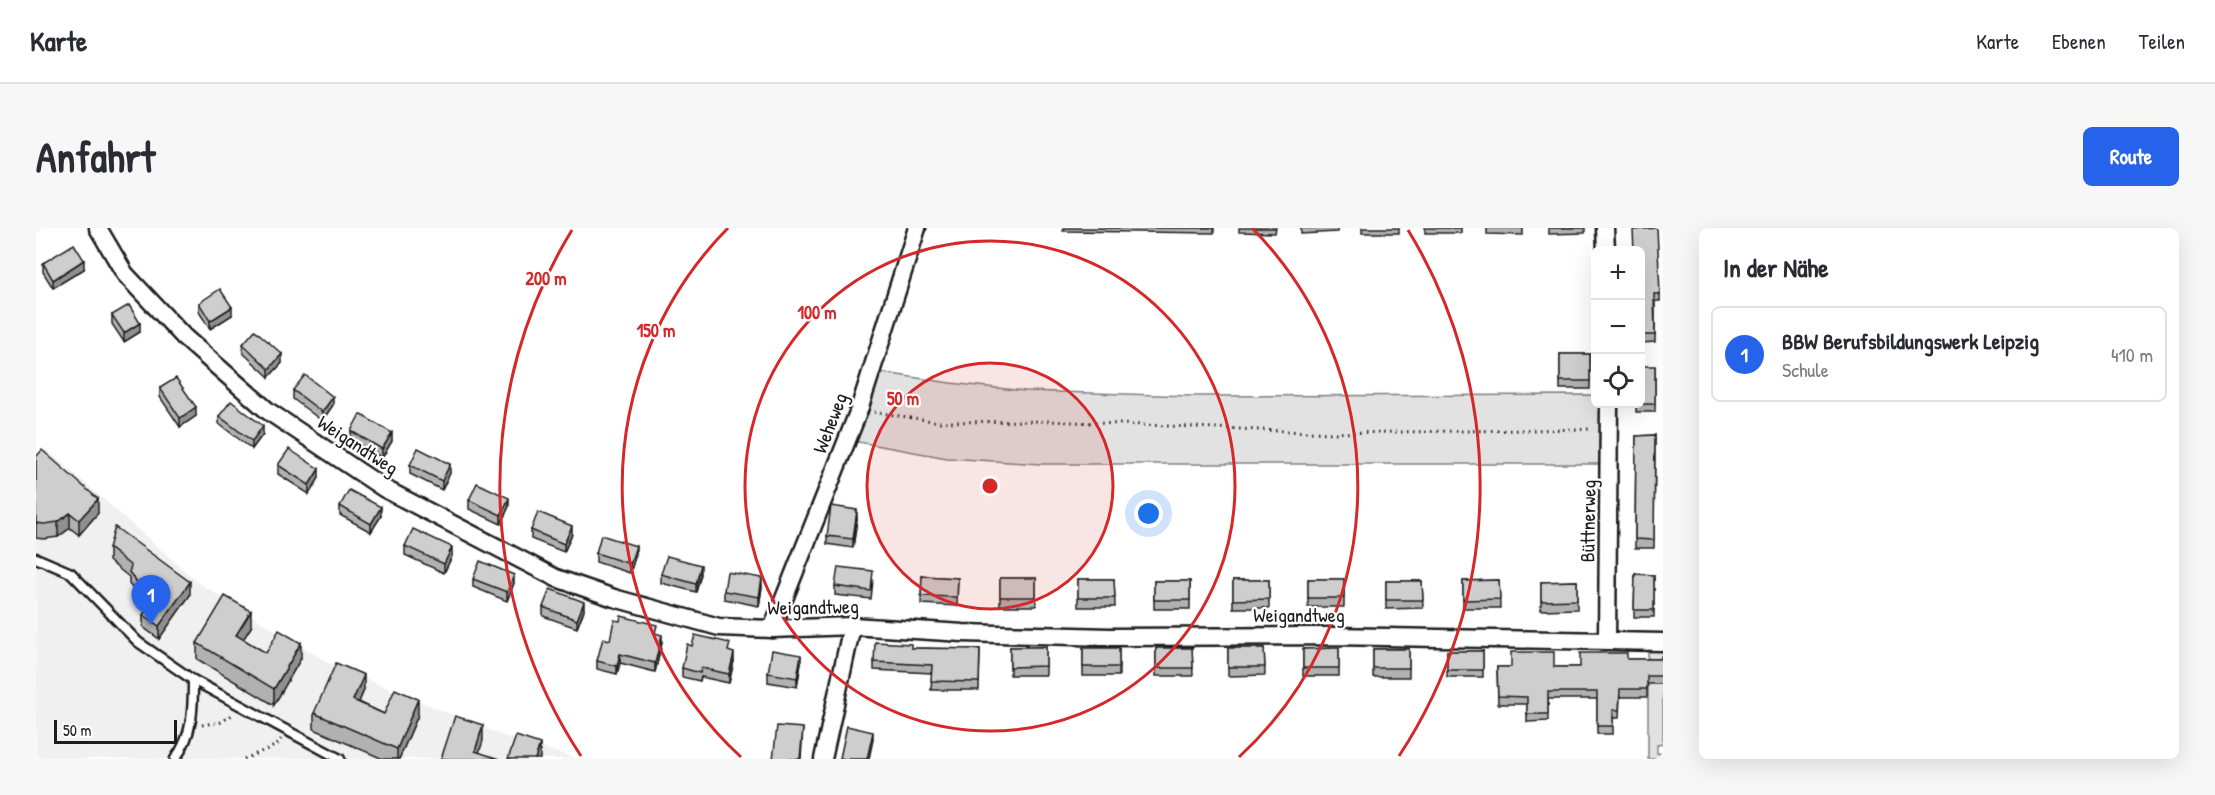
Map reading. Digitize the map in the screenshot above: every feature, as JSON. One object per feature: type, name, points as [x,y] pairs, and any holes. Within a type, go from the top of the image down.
[{"type":"street","name":"Weigandtweg","points":[[98,228],[125,274],[184,337],[268,411],[385,489],[556,578],[614,598],[719,627],[772,629],[852,626],[963,633],[1110,637],[1332,636],[1663,642]]},
{"type":"street","name":"Weheweg","points":[[772,629],[859,410],[917,228]]},
{"type":"street","points":[[1605,228],[1606,246]]},
{"type":"street","name":"Büttnerweg","points":[[1607,640],[1609,408]]},
{"type":"street","points":[[823,759],[852,626]]},
{"type":"lane","points":[[36,558],[72,573],[138,642],[193,680],[340,759]]},
{"type":"lane","points":[[175,759],[182,750],[191,724],[193,680]]},
{"type":"path","points":[[859,410],[939,423],[1049,421],[1332,433],[1609,429]]},
{"type":"path","points":[[191,724],[221,723],[241,706]]},
{"type":"path","points":[[244,759],[278,745],[286,730]]},
{"type":"shaded area","points":[[872,371],[1025,391],[1191,396],[1591,395],[1591,408],[1609,408],[1609,464],[1041,464],[947,458],[847,440]]},
{"type":"shaded area","points":[[46,449],[200,584],[332,665],[506,737],[579,759],[36,759],[36,456]]},
{"type":"shaded area","points":[[1648,650],[1663,651],[1663,744],[1657,745],[1657,753],[1663,754],[1663,759],[1648,759]]},
{"type":"building","points":[[1657,228],[1660,294],[1654,294],[1655,335],[1645,335],[1645,246],[1634,246],[1633,230]]},
{"type":"building","points":[[74,244],[84,260],[53,280],[43,263]]},
{"type":"building","points":[[220,289],[232,307],[210,321],[199,303]]},
{"type":"building","points":[[129,305],[140,323],[124,333],[112,315]]},
{"type":"building","points":[[255,330],[282,354],[269,369],[243,344]]},
{"type":"building","points":[[1560,354],[1590,354],[1590,381],[1560,381]]},
{"type":"building","points":[[1645,366],[1655,366],[1655,404],[1645,404]]},
{"type":"building","points":[[305,375],[333,397],[322,412],[293,390]]},
{"type":"building","points":[[176,378],[196,407],[180,418],[160,388]]},
{"type":"building","points":[[231,401],[263,426],[252,441],[219,416]]},
{"type":"building","points":[[360,414],[392,433],[382,449],[351,431]]},
{"type":"building","points":[[1655,435],[1654,540],[1635,539],[1636,436]]},
{"type":"building","points":[[418,448],[450,464],[442,481],[410,465]]},
{"type":"building","points":[[289,449],[319,469],[309,485],[278,465]]},
{"type":"building","points":[[42,450],[98,499],[79,520],[70,513],[58,522],[36,523],[36,457]]},
{"type":"building","points":[[477,483],[509,498],[501,515],[469,500]]},
{"type":"building","points":[[349,490],[381,507],[371,524],[340,506]]},
{"type":"building","points":[[831,506],[857,510],[853,539],[827,536]]},
{"type":"building","points":[[538,512],[572,526],[564,544],[531,530]]},
{"type":"building","points":[[115,527],[190,582],[159,626],[143,615],[152,601],[129,572],[131,566],[109,548]]},
{"type":"building","points":[[413,529],[452,547],[444,564],[405,546]]},
{"type":"building","points":[[601,535],[636,546],[630,564],[596,553]]},
{"type":"building","points":[[667,556],[701,565],[696,584],[661,574]]},
{"type":"building","points":[[480,561],[514,575],[507,592],[473,579]]},
{"type":"building","points":[[838,567],[873,571],[871,591],[835,586]]},
{"type":"building","points":[[727,572],[762,578],[759,597],[724,591]]},
{"type":"building","points":[[1635,574],[1654,575],[1654,610],[1634,610]]},
{"type":"building","points":[[922,576],[958,578],[957,597],[921,596]]},
{"type":"building","points":[[1000,578],[1036,578],[1036,597],[1000,597]]},
{"type":"building","points":[[1078,579],[1114,579],[1115,598],[1078,598]]},
{"type":"building","points":[[1308,579],[1344,579],[1344,598],[1308,598]]},
{"type":"building","points":[[1233,580],[1269,580],[1269,599],[1233,600]]},
{"type":"building","points":[[1499,580],[1500,599],[1463,600],[1463,581]]},
{"type":"building","points":[[1154,581],[1190,581],[1190,600],[1154,600]]},
{"type":"building","points":[[1386,581],[1422,581],[1423,600],[1386,600]]},
{"type":"building","points":[[1577,581],[1577,600],[1541,601],[1541,582]]},
{"type":"building","points":[[550,589],[584,602],[577,620],[543,607]]},
{"type":"building","points":[[225,596],[251,611],[236,635],[266,653],[279,630],[301,643],[274,689],[197,643]]},
{"type":"building","points":[[621,616],[657,625],[655,633],[662,635],[655,663],[620,654],[617,666],[597,661],[603,638],[610,640],[614,620],[620,621]]},
{"type":"building","points":[[695,635],[730,643],[728,651],[734,653],[729,674],[701,668],[700,673],[682,668],[687,644],[692,646]]},
{"type":"building","points":[[875,642],[911,644],[911,648],[980,649],[979,682],[931,681],[932,665],[874,662]]},
{"type":"building","points":[[1010,647],[1046,647],[1046,666],[1010,667]]},
{"type":"building","points":[[1083,648],[1119,648],[1119,667],[1083,667]]},
{"type":"building","points":[[1156,648],[1192,648],[1193,668],[1156,668]]},
{"type":"building","points":[[1228,648],[1264,648],[1265,667],[1228,667]]},
{"type":"building","points":[[1339,648],[1339,668],[1303,668],[1303,649]]},
{"type":"building","points":[[1373,649],[1409,649],[1409,668],[1373,668]]},
{"type":"building","points":[[772,650],[801,655],[797,678],[768,673]]},
{"type":"building","points":[[1447,651],[1483,651],[1483,670],[1447,670]]},
{"type":"building","points":[[1511,652],[1554,652],[1554,667],[1580,667],[1580,653],[1627,653],[1627,659],[1661,659],[1663,656],[1663,676],[1647,676],[1647,689],[1620,689],[1619,710],[1613,710],[1613,726],[1597,726],[1597,692],[1548,692],[1548,714],[1527,714],[1527,697],[1498,696],[1497,667],[1511,667]]},
{"type":"building","points":[[336,663],[364,675],[353,700],[384,714],[395,689],[418,699],[397,749],[314,713]]},
{"type":"building","points":[[455,716],[483,725],[475,751],[499,759],[441,759]]},
{"type":"building","points":[[777,726],[803,728],[800,759],[773,759]]},
{"type":"building","points":[[847,726],[873,732],[867,759],[840,758]]},
{"type":"building","points":[[516,736],[540,744],[535,759],[508,759]]},
{"type":"place","name":"BBW Berufsbildungswerk Leipzig","points":[[151,625]]}]
